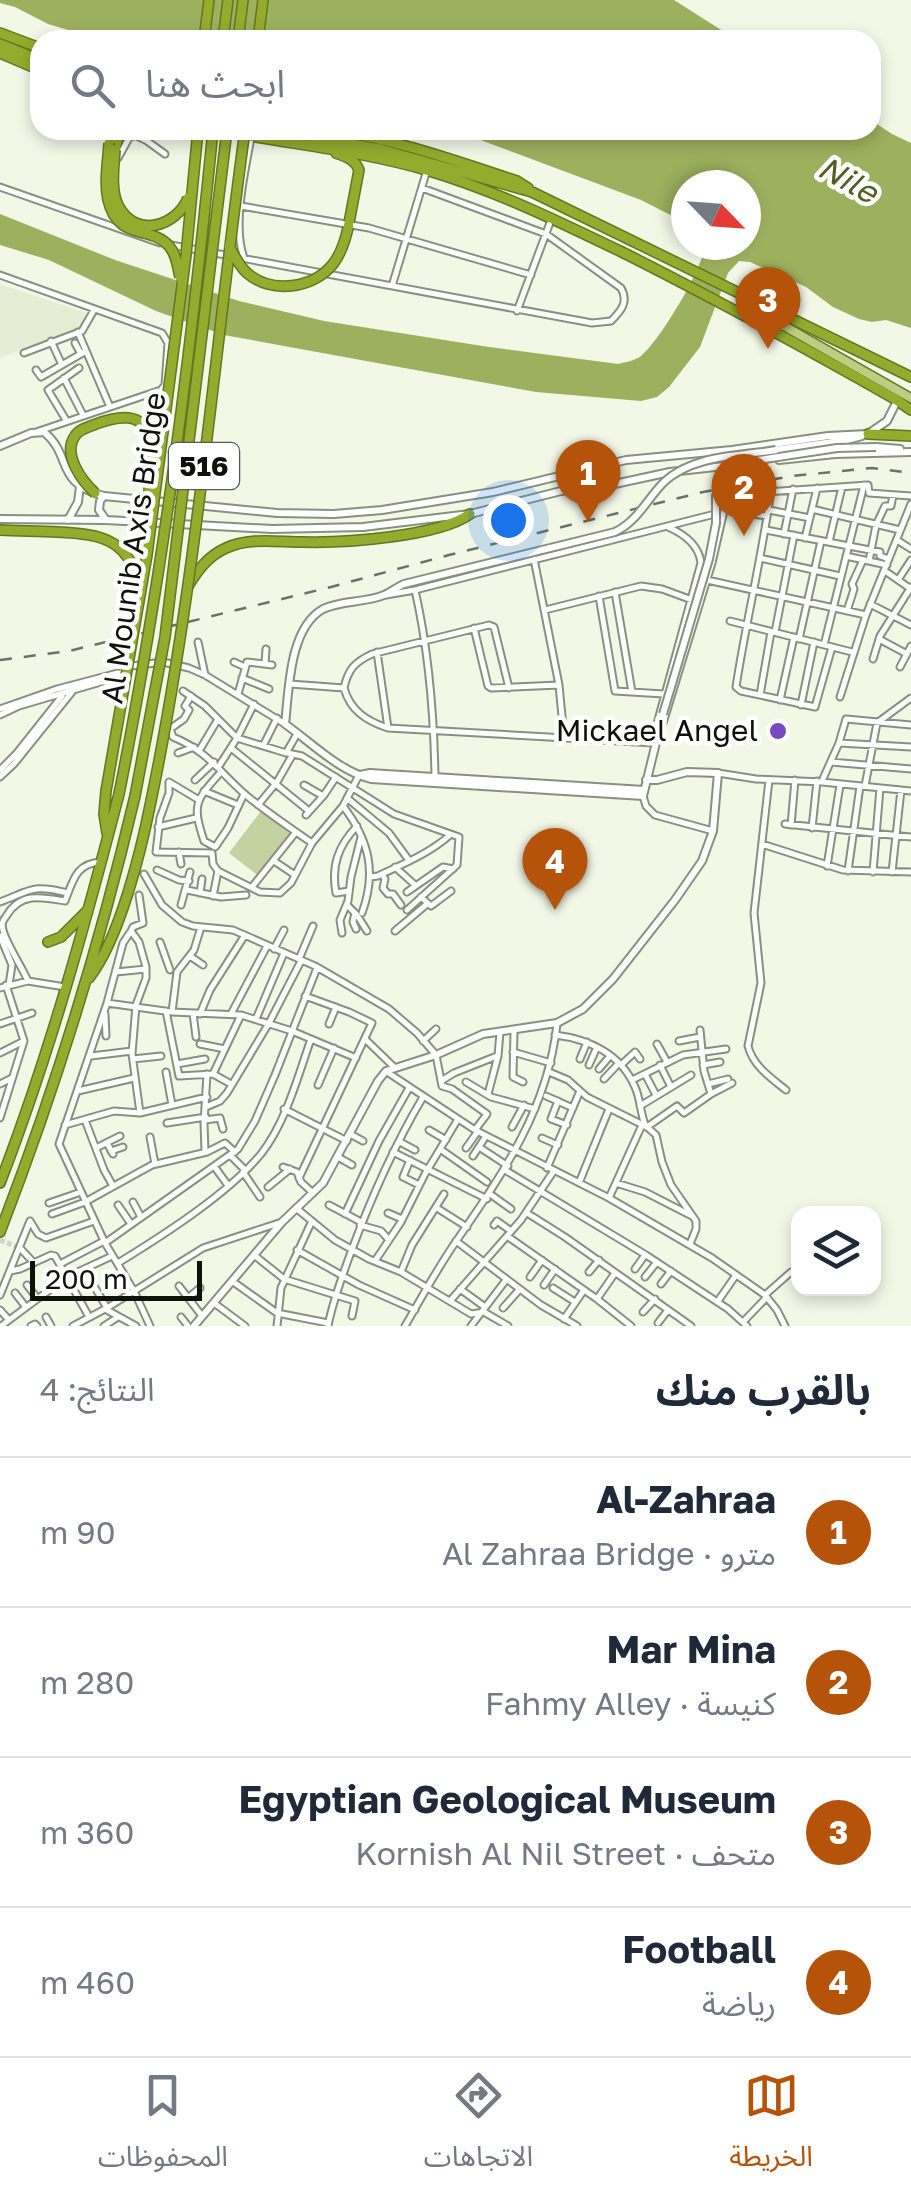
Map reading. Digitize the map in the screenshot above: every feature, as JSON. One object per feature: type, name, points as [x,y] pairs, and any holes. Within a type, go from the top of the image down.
[{"type":"highway","points":[[205,30],[209,0]]},
{"type":"highway","points":[[225,30],[228,0]]},
{"type":"highway","points":[[239,30],[243,0]]},
{"type":"highway","points":[[260,30],[264,0]]},
{"type":"highway","points":[[0,32],[30,44]]},
{"type":"highway","points":[[0,44],[30,56]]},
{"type":"highway","points":[[0,54],[30,66]]},
{"type":"highway","points":[[111,140],[116,201],[138,224],[159,226],[178,216],[194,176]]},
{"type":"highway","points":[[115,140],[106,190],[112,211],[132,231],[168,245],[175,255],[181,284]]},
{"type":"highway","name":"Al Mounib Axis Bridge","points":[[108,839],[106,791],[141,593],[197,140]]},
{"type":"highway","name":"Al Mounib Axis Bridge","points":[[108,839],[142,681],[168,514],[215,140]]},
{"type":"highway","name":"Al Mounib Axis Bridge","points":[[84,984],[134,796],[165,638],[227,140]]},
{"type":"highway","name":"Al Mounib Axis Bridge","points":[[84,984],[95,969],[138,858],[172,696],[220,348],[229,246],[247,140]]},
{"type":"highway","points":[[284,140],[427,170],[552,218],[732,308],[911,410]]},
{"type":"highway","points":[[330,140],[380,149],[532,192],[911,377]]},
{"type":"highway","points":[[383,140],[517,181],[532,192]]},
{"type":"highway","points":[[229,246],[248,273],[258,280],[287,287],[322,275],[330,268],[342,248],[358,180],[356,164],[320,147]]},
{"type":"highway","points":[[100,495],[82,480],[75,466],[71,448],[75,436],[113,418],[131,418],[142,424],[150,438],[149,532]]},
{"type":"highway","points":[[868,434],[911,436]]},
{"type":"highway","points":[[188,586],[207,560],[242,542],[320,542],[407,534],[448,526],[470,514]]},
{"type":"highway","points":[[0,530],[82,533],[109,540],[135,568],[141,593]]},
{"type":"highway","name":"516","points":[[0,1183],[65,987],[108,839]]},
{"type":"highway","points":[[48,942],[61,937],[89,908]]},
{"type":"highway","name":"516","points":[[0,1232],[84,984]]},
{"type":"main road","points":[[746,316],[786,328],[911,398]]},
{"type":"main road","points":[[644,793],[371,780],[359,775],[285,724],[298,642],[324,609],[384,595],[404,584],[614,532],[629,524],[664,483],[687,466],[868,434],[887,422],[897,400]]},
{"type":"main road","points":[[0,446],[39,431],[48,435],[55,442],[64,468],[80,486],[100,495],[277,513],[353,512],[467,497],[626,460],[868,434]]},
{"type":"main road","points":[[644,793],[653,742],[709,559],[716,496],[725,476],[746,462],[837,448],[876,447],[911,452]]},
{"type":"main road","points":[[0,519],[248,528],[385,525],[470,514],[550,493],[670,472],[816,456],[911,452]]},
{"type":"main road","points":[[626,460],[622,471],[633,480]]},
{"type":"main road","points":[[597,466],[604,476],[602,486]]},
{"type":"main road","points":[[67,521],[78,502],[80,486]]},
{"type":"main road","points":[[100,495],[99,506],[106,520]]},
{"type":"main road","points":[[191,1326],[328,1176],[378,1082],[390,1070],[473,1038],[557,1023],[583,1009],[613,979],[693,874],[713,831],[718,773],[686,772],[646,780]]},
{"type":"main road","points":[[359,775],[644,793]]},
{"type":"street","points":[[127,140],[115,168],[112,190],[118,210],[132,225],[130,234]]},
{"type":"street","points":[[143,140],[166,154]]},
{"type":"street","points":[[244,258],[240,246],[241,206],[247,140]]},
{"type":"street","points":[[392,286],[427,170]]},
{"type":"street","points":[[0,187],[130,234],[179,247],[592,324],[611,321],[623,307],[624,294],[611,280],[546,234],[422,188]]},
{"type":"street","points":[[241,206],[406,238],[531,275]]},
{"type":"street","points":[[517,311],[552,218]]},
{"type":"street","points":[[0,276],[166,337],[164,388],[39,431]]},
{"type":"street","points":[[24,353],[85,328],[94,310]]},
{"type":"street","points":[[78,332],[110,407]]},
{"type":"street","points":[[51,342],[62,365]]},
{"type":"street","points":[[75,343],[84,353]]},
{"type":"street","points":[[36,370],[42,377],[84,353]]},
{"type":"street","points":[[64,422],[48,390],[79,368]]},
{"type":"street","points":[[64,378],[83,415]]},
{"type":"street","points":[[55,442],[56,432],[64,422]]},
{"type":"street","points":[[384,595],[724,511],[746,494],[866,485]]},
{"type":"street","points":[[840,697],[852,652],[900,530],[908,520],[911,500],[869,494],[866,485]]},
{"type":"street","points":[[770,490],[736,687],[814,707],[833,608],[866,485]]},
{"type":"street","points":[[780,700],[842,486]]},
{"type":"street","points":[[805,538],[818,488]]},
{"type":"street","points":[[784,534],[793,489]]},
{"type":"street","points":[[848,611],[852,584],[893,495]]},
{"type":"street","points":[[812,509],[900,530]]},
{"type":"street","points":[[724,511],[810,518]]},
{"type":"street","points":[[653,742],[662,729],[724,511]]},
{"type":"street","points":[[653,742],[701,563],[696,549],[683,535],[666,527]]},
{"type":"street","points":[[766,530],[880,552],[898,580],[911,588],[880,639],[873,659]]},
{"type":"street","points":[[760,695],[794,536]]},
{"type":"street","points":[[896,540],[911,548]]},
{"type":"street","points":[[846,556],[887,565]]},
{"type":"street","points":[[760,558],[841,576]]},
{"type":"street","points":[[534,559],[560,685],[564,736]]},
{"type":"street","points":[[898,580],[911,560]]},
{"type":"street","points":[[698,578],[866,615]]},
{"type":"street","points":[[544,610],[641,586],[692,600]]},
{"type":"street","points":[[415,590],[426,640],[436,778]]},
{"type":"street","points":[[615,592],[632,692]]},
{"type":"street","points":[[599,596],[613,689],[664,694]]},
{"type":"street","points":[[870,604],[911,624]]},
{"type":"street","points":[[730,621],[852,652]]},
{"type":"street","points":[[509,688],[494,628],[489,625],[377,652],[351,668],[344,688],[359,714],[388,728],[653,742]]},
{"type":"street","points":[[474,628],[488,686],[560,685]]},
{"type":"street","points":[[880,639],[907,654]]},
{"type":"street","points":[[198,642],[205,675]]},
{"type":"street","points":[[801,705],[814,642]]},
{"type":"street","points":[[900,666],[911,646]]},
{"type":"street","points":[[234,662],[268,664],[266,649]]},
{"type":"street","points":[[377,652],[388,728]]},
{"type":"street","points":[[238,694],[248,659],[239,655]]},
{"type":"street","points":[[0,712],[132,666],[163,662],[205,675],[285,724]]},
{"type":"street","points":[[242,678],[269,689]]},
{"type":"street","points":[[290,684],[344,688]]},
{"type":"street","points":[[0,712],[11,704],[69,690]]},
{"type":"street","points":[[0,774],[69,690]]},
{"type":"street","points":[[0,774],[14,764],[69,690]]},
{"type":"street","points":[[183,691],[237,738],[302,756],[394,814],[459,839],[454,867],[404,908],[393,894],[383,889],[382,874]]},
{"type":"street","points":[[191,696],[184,719],[171,727],[173,737],[196,749],[244,794],[312,843]]},
{"type":"street","points":[[848,871],[877,723],[911,698]]},
{"type":"street","points":[[37,701],[45,716]]},
{"type":"street","points":[[214,850],[204,841],[196,818],[200,800],[254,704]]},
{"type":"street","points":[[264,746],[277,718]]},
{"type":"street","points":[[178,753],[196,749],[219,719]]},
{"type":"street","points":[[812,828],[819,782],[831,762],[846,719],[911,725]]},
{"type":"street","points":[[258,805],[275,785],[298,732]]},
{"type":"street","points":[[839,743],[911,746]]},
{"type":"street","points":[[231,748],[307,813],[336,776]]},
{"type":"street","points":[[831,762],[911,769]]},
{"type":"street","points":[[195,780],[218,766]]},
{"type":"street","points":[[718,773],[911,791]]},
{"type":"street","points":[[244,794],[214,850],[213,864],[218,871],[260,892],[280,893],[342,806],[359,775]]},
{"type":"street","points":[[769,780],[754,913],[760,983],[748,1046],[756,1064],[786,1090]]},
{"type":"street","points":[[795,780],[788,824],[911,837]]},
{"type":"street","points":[[200,800],[169,782],[156,852],[214,850]]},
{"type":"street","points":[[826,866],[840,784]]},
{"type":"street","points":[[304,785],[323,796]]},
{"type":"street","points":[[873,872],[880,788]]},
{"type":"street","points":[[892,872],[901,790]]},
{"type":"street","points":[[204,791],[239,806]]},
{"type":"street","points":[[644,793],[646,806],[655,814],[713,831]]},
{"type":"street","points":[[347,798],[388,833],[409,860]]},
{"type":"street","points":[[342,806],[366,844],[370,877],[368,896],[353,922],[356,929]]},
{"type":"street","points":[[158,827],[196,818]]},
{"type":"street","points":[[357,826],[338,853],[333,872],[336,893],[361,911],[367,931]]},
{"type":"street","points":[[246,903],[249,886],[296,832]]},
{"type":"street","points":[[342,933],[340,920],[361,834]]},
{"type":"street","points":[[370,877],[454,835]]},
{"type":"street","points":[[762,844],[848,871],[911,872]]},
{"type":"street","points":[[179,852],[181,864]]},
{"type":"street","points":[[274,861],[295,876]]},
{"type":"street","points":[[28,981],[3,928],[4,920],[22,900],[36,896],[65,901],[81,868],[101,862]]},
{"type":"street","points":[[395,867],[415,885]]},
{"type":"street","points":[[407,892],[443,867],[454,867]]},
{"type":"street","points":[[157,870],[188,881]]},
{"type":"street","points":[[217,898],[218,871]]},
{"type":"street","points":[[181,905],[190,872]]},
{"type":"street","points":[[325,873],[333,872]]},
{"type":"street","points":[[144,874],[162,905],[182,922],[226,928],[245,935],[300,959],[389,1009],[436,1054],[442,1086],[467,1098],[487,1114],[466,1148]]},
{"type":"street","points":[[200,893],[202,879]]},
{"type":"street","points":[[0,902],[38,887],[68,893]]},
{"type":"street","points":[[187,890],[217,898],[246,895]]},
{"type":"street","points":[[421,897],[432,906],[451,891]]},
{"type":"street","points":[[139,895],[143,923],[133,927],[123,943],[108,1003],[59,1144],[148,1325]]},
{"type":"street","points":[[10,898],[14,905]]},
{"type":"street","points":[[395,932],[427,904]]},
{"type":"street","points":[[206,1107],[220,1101],[269,1023],[313,926]]},
{"type":"street","points":[[201,927],[190,956],[176,977],[169,1011],[177,1064],[180,1077],[210,1074],[232,1084]]},
{"type":"street","points":[[231,1014],[284,930]]},
{"type":"street","points":[[131,932],[145,956],[146,970],[136,1006],[132,1055],[140,1113]]},
{"type":"street","points":[[225,1049],[198,1040],[196,1014],[245,935]]},
{"type":"street","points":[[0,936],[12,965],[5,986],[24,1041],[1,1114]]},
{"type":"street","points":[[160,942],[166,970],[180,968]]},
{"type":"street","points":[[256,1019],[284,953]]},
{"type":"street","points":[[190,956],[203,965]]},
{"type":"street","points":[[60,1264],[104,1242],[141,1217],[232,1154],[246,1138],[317,968]]},
{"type":"street","points":[[116,972],[146,970]]},
{"type":"street","points":[[5,986],[28,981],[65,987]]},
{"type":"street","points":[[300,1178],[371,1022],[306,996]]},
{"type":"street","points":[[108,1003],[196,1014],[241,1015],[356,1058]]},
{"type":"street","points":[[329,1024],[336,1007]]},
{"type":"street","points":[[104,1012],[106,1036]]},
{"type":"street","points":[[0,1024],[32,1013]]},
{"type":"street","points":[[205,1152],[210,1074],[241,1015]]},
{"type":"street","points":[[405,1326],[515,1152],[548,1072],[557,1023]]},
{"type":"street","points":[[424,1041],[436,1029]]},
{"type":"street","points":[[514,1031],[513,1077],[524,1082]]},
{"type":"street","points":[[488,1094],[500,1032]]},
{"type":"street","points":[[679,1041],[700,1034],[708,1089]]},
{"type":"street","points":[[556,1036],[598,1046],[620,1064],[632,1080],[644,1126]]},
{"type":"street","points":[[118,1264],[228,1185],[262,1152],[284,1109],[311,1039]]},
{"type":"street","points":[[366,1040],[409,1088],[476,1131],[690,1244],[766,1296],[785,1326]]},
{"type":"street","points":[[0,1052],[24,1041]]},
{"type":"street","points":[[580,1059],[587,1042]]},
{"type":"street","points":[[657,1044],[671,1086]]},
{"type":"street","points":[[589,1065],[598,1046]]},
{"type":"street","points":[[318,1084],[334,1048]]},
{"type":"street","points":[[632,1080],[683,1055],[726,1049]]},
{"type":"street","points":[[514,1052],[550,1063]]},
{"type":"street","points":[[604,1079],[635,1052],[640,1059]]},
{"type":"street","points":[[600,1069],[610,1055]]},
{"type":"street","points":[[91,1056],[161,1056]]},
{"type":"street","points":[[441,1081],[498,1056]]},
{"type":"street","points":[[177,1064],[205,1060]]},
{"type":"street","points":[[704,1068],[720,1062]]},
{"type":"street","points":[[704,1068],[716,1070]]},
{"type":"street","points":[[166,1072],[172,1105]]},
{"type":"street","points":[[548,1072],[568,1080],[656,1135],[671,1185],[694,1218],[696,1229],[690,1244]]},
{"type":"street","points":[[645,1074],[656,1095]]},
{"type":"street","points":[[640,1106],[691,1075]]},
{"type":"street","points":[[0,1084],[12,1078]]},
{"type":"street","points":[[78,1092],[134,1078]]},
{"type":"street","points":[[609,1198],[644,1126],[677,1106],[684,1114],[708,1089],[730,1081]]},
{"type":"street","points":[[466,1082],[502,1100],[535,1108]]},
{"type":"street","points":[[467,1098],[474,1086]]},
{"type":"street","points":[[345,1214],[409,1088]]},
{"type":"street","points":[[450,1301],[540,1192],[580,1091]]},
{"type":"street","points":[[546,1096],[574,1108]]},
{"type":"street","points":[[65,1126],[114,1111],[140,1113],[206,1097]]},
{"type":"street","points":[[232,1282],[277,1313],[328,1324],[360,1224],[423,1097]]},
{"type":"street","points":[[558,1102],[550,1119],[567,1125]]},
{"type":"street","points":[[512,1122],[524,1105]]},
{"type":"street","points":[[284,1109],[363,1141]]},
{"type":"street","points":[[578,1183],[610,1109]]},
{"type":"street","points":[[167,1123],[220,1118],[223,1130]]},
{"type":"street","points":[[375,1261],[458,1119]]},
{"type":"street","points":[[84,1120],[113,1186]]},
{"type":"street","points":[[430,1130],[446,1140]]},
{"type":"street","points":[[95,1147],[120,1136]]},
{"type":"street","points":[[473,1156],[486,1136]]},
{"type":"street","points":[[150,1137],[155,1164]]},
{"type":"street","points":[[542,1138],[558,1146]]},
{"type":"street","points":[[52,1214],[85,1202],[155,1164],[205,1152],[225,1142],[260,1198]]},
{"type":"street","points":[[398,1142],[415,1150]]},
{"type":"street","points":[[107,1143],[112,1152],[123,1146]]},
{"type":"street","points":[[479,1147],[540,1192],[671,1271],[745,1324],[791,1272]]},
{"type":"street","points":[[440,1149],[487,1182]]},
{"type":"street","points":[[393,1152],[511,1210]]},
{"type":"street","points":[[338,1157],[352,1164]]},
{"type":"street","points":[[410,1160],[403,1176],[419,1185]]},
{"type":"street","points":[[214,1166],[228,1185]]},
{"type":"street","points":[[268,1186],[286,1168],[297,1172],[313,1193]]},
{"type":"street","points":[[616,1183],[644,1192],[694,1218]]},
{"type":"street","points":[[50,1203],[80,1192]]},
{"type":"street","points":[[402,1272],[412,1245],[444,1194]]},
{"type":"street","points":[[133,1202],[141,1217]]},
{"type":"street","points":[[518,1204],[690,1325]]},
{"type":"street","points":[[118,1205],[130,1224]]},
{"type":"street","points":[[329,1205],[360,1224],[381,1231],[390,1240]]},
{"type":"street","points":[[296,1208],[352,1250],[402,1272],[473,1315],[483,1309]]},
{"type":"street","points":[[437,1208],[466,1227]]},
{"type":"street","points":[[388,1213],[402,1220]]},
{"type":"street","points":[[0,1295],[30,1221],[38,1234],[46,1238],[94,1221]]},
{"type":"street","points":[[494,1225],[498,1221],[509,1234],[631,1326]]},
{"type":"street","points":[[73,1326],[202,1248],[282,1222]]},
{"type":"street","points":[[277,1326],[284,1279],[311,1223]]},
{"type":"street","points":[[456,1241],[520,1290],[577,1326]]},
{"type":"street","points":[[20,1248],[34,1263]]},
{"type":"street","points":[[297,1250],[415,1310]]},
{"type":"street","points":[[10,1271],[53,1255],[89,1316]]},
{"type":"street","points":[[2,1326],[67,1277],[113,1255]]},
{"type":"street","points":[[254,1255],[284,1279],[356,1302],[352,1316]]},
{"type":"street","points":[[636,1269],[646,1255]]},
{"type":"street","points":[[530,1277],[542,1260]]},
{"type":"street","points":[[589,1272],[599,1260]]},
{"type":"street","points":[[645,1277],[657,1262]]},
{"type":"street","points":[[544,1285],[555,1269]]},
{"type":"street","points":[[662,1284],[671,1271]]},
{"type":"street","points":[[597,1299],[616,1272]]},
{"type":"street","points":[[717,1302],[736,1275]]},
{"type":"street","points":[[471,1326],[506,1280]]},
{"type":"street","points":[[27,1285],[38,1299]]},
{"type":"street","points":[[94,1286],[106,1308],[136,1326]]},
{"type":"street","points":[[179,1286],[202,1316]]},
{"type":"street","points":[[188,1298],[200,1288]]},
{"type":"street","points":[[553,1288],[575,1302]]},
{"type":"street","points":[[460,1289],[508,1326]]},
{"type":"street","points":[[503,1308],[520,1290]]},
{"type":"street","points":[[564,1319],[584,1290]]},
{"type":"street","points":[[15,1293],[26,1308]]},
{"type":"street","points":[[644,1312],[655,1299]]},
{"type":"street","points":[[214,1303],[245,1326]]},
{"type":"street","points":[[658,1323],[669,1309]]},
{"type":"street","points":[[0,1310],[10,1320]]},
{"type":"street","points":[[46,1317],[51,1326]]},
{"type":"street","points":[[104,1326],[118,1317]]},
{"type":"street","points":[[181,1317],[191,1326]]},
{"type":"street","points":[[614,1326],[621,1318]]},
{"type":"street","points":[[674,1326],[680,1318]]},
{"type":"shaded area","points":[[0,284],[86,313],[81,328],[0,358]]},
{"type":"shaded area","points":[[261,811],[292,835],[260,877],[229,853]]},
{"type":"water","points":[[674,0],[721,30],[68,30],[0,3]]},
{"type":"water","name":"Nile","points":[[881,127],[911,143],[911,328],[886,320],[859,319],[833,307],[806,287],[750,262],[739,261],[728,273],[700,347],[657,397],[641,401],[536,392],[224,335],[156,311],[49,260],[0,245],[0,214],[115,260],[239,301],[324,321],[618,364],[641,356],[659,335],[700,260],[761,260],[761,170],[671,170],[671,215],[641,200],[481,140],[881,140]]},
{"type":"tunnel","points":[[0,1240],[20,1248]]},
{"type":"railway","points":[[0,660],[69,651],[703,492],[792,476],[872,468],[911,473]]},
{"type":"place","name":"Egyptian Geological Museum","points":[[768,349]]},
{"type":"place","name":"Al-Zahraa","points":[[588,522]]},
{"type":"place","name":"Mar Mina","points":[[744,536]]},
{"type":"place","name":"Mickael Angel","points":[[778,731]]},
{"type":"place","name":"Football","points":[[555,910]]}]
